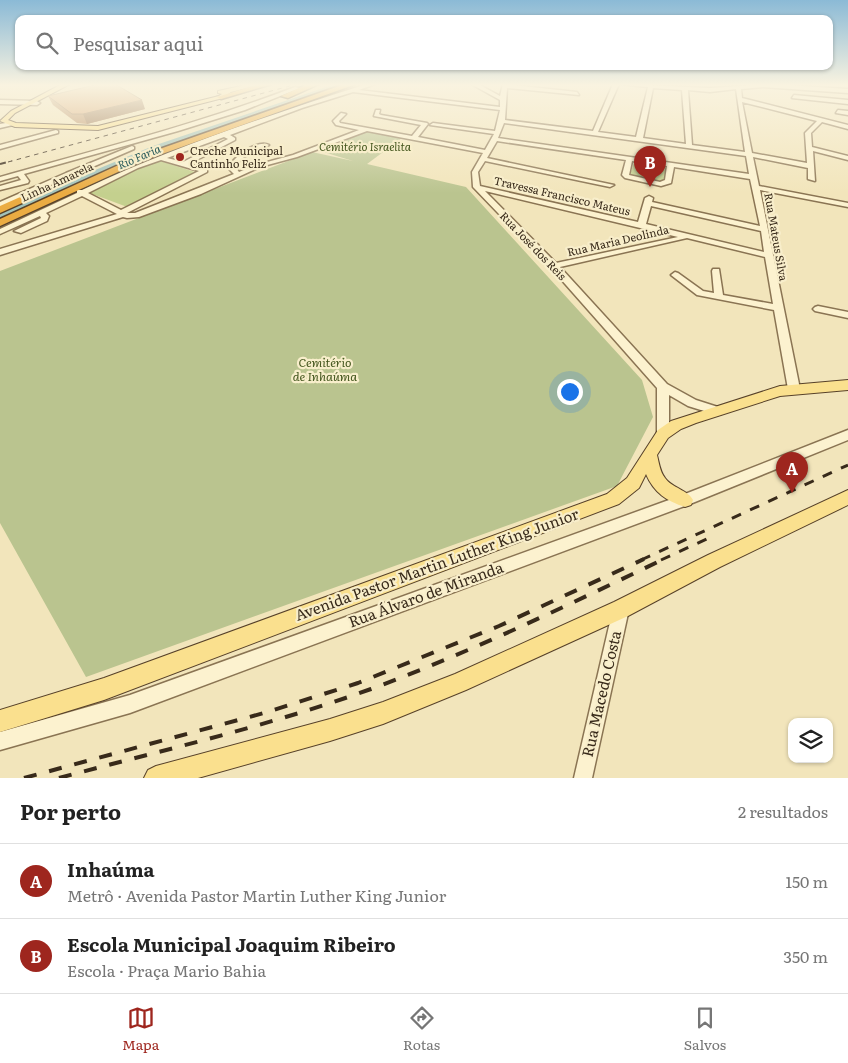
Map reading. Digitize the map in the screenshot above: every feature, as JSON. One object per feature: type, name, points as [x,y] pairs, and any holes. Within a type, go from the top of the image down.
[{"type":"highway","points":[[198,129],[222,120]]},
{"type":"highway","name":"Linha Amarela","points":[[0,210],[92,168],[227,120]]},
{"type":"highway","name":"Linha Amarela","points":[[0,224],[84,183],[138,160],[246,120]]},
{"type":"main road","points":[[117,124],[126,120]]},
{"type":"main road","points":[[1,122],[38,126],[93,128],[131,120]]},
{"type":"main road","points":[[1,122],[25,122],[38,126]]},
{"type":"main road","points":[[663,434],[691,419],[780,391],[841,386],[848,391]]},
{"type":"main road","name":"Avenida Pastor Martin Luther King Junior","points":[[0,721],[104,689],[612,499],[633,483],[663,434]]},
{"type":"main road","points":[[650,456],[652,472],[657,481],[671,494],[685,500]]},
{"type":"main road","points":[[156,778],[330,730],[383,713],[459,682],[621,609],[714,561],[848,496]]},
{"type":"street","points":[[0,179],[204,120]]},
{"type":"street","points":[[0,232],[80,192],[160,158],[267,120]]},
{"type":"street","points":[[337,120],[338,124],[414,138],[610,185]]},
{"type":"street","points":[[401,120],[425,124],[414,138]]},
{"type":"street","points":[[595,133],[600,120]]},
{"type":"street","points":[[640,140],[644,120]]},
{"type":"street","points":[[687,120],[688,146]]},
{"type":"street","name":"Rua Mateus Silva","points":[[742,120],[794,389]]},
{"type":"street","points":[[812,179],[808,133],[821,120]]},
{"type":"street","points":[[822,120],[848,127]]},
{"type":"street","points":[[478,187],[474,177],[502,121],[748,154],[810,166]]},
{"type":"street","points":[[433,125],[450,125],[496,136],[629,160],[753,177]]},
{"type":"street","points":[[442,135],[450,125]]},
{"type":"street","points":[[80,192],[131,216],[258,166],[304,153],[367,129]]},
{"type":"street","points":[[466,136],[471,130]]},
{"type":"street","points":[[0,147],[56,132]]},
{"type":"street","points":[[185,164],[233,138],[224,134]]},
{"type":"street","points":[[2,202],[154,140],[151,137]]},
{"type":"street","points":[[249,143],[259,148]]},
{"type":"street","points":[[239,175],[232,169],[233,163],[242,155],[266,145]]},
{"type":"street","points":[[809,148],[848,158]]},
{"type":"street","points":[[0,252],[123,213],[204,172],[204,169],[160,158]]},
{"type":"street","points":[[629,160],[625,174],[627,177],[661,184],[668,181],[671,166]]},
{"type":"street","points":[[0,188],[25,181],[20,173]]},
{"type":"street","name":"Travessa Francisco Mateus","points":[[478,187],[768,254]]},
{"type":"street","name":"Rua José dos Reis","points":[[478,187],[554,266],[663,387],[692,403],[717,411]]},
{"type":"street","points":[[755,187],[848,205]]},
{"type":"street","name":"Travessa Francisco Mateus","points":[[641,226],[648,200],[764,229]]},
{"type":"street","points":[[0,239],[44,219],[46,216],[40,212]]},
{"type":"street","name":"Rua Maria Deolinda","points":[[554,266],[688,237]]},
{"type":"street","points":[[716,271],[719,297]]},
{"type":"street","points":[[675,275],[697,292],[777,308]]},
{"type":"street","points":[[818,310],[848,315]]},
{"type":"street","points":[[663,387],[663,434]]},
{"type":"street","name":"Rua Álvaro de Miranda","points":[[0,741],[130,704],[685,500],[848,435]]},
{"type":"street","name":"Rua Macedo Costa","points":[[584,778],[621,609]]},
{"type":"green space","name":"Cemitério de Inhaúma","points":[[366,131],[402,138],[367,164],[466,187],[642,380],[653,417],[617,486],[86,677],[0,523],[0,271],[312,152],[353,161],[317,150]]},
{"type":"green space","points":[[157,160],[198,173],[130,208],[87,192]]},
{"type":"green space","points":[[634,163],[666,168],[663,183],[629,177]]},
{"type":"waterway","name":"Rio Faria","points":[[0,218],[80,180],[156,148],[237,120]]},
{"type":"railway","points":[[8,162],[162,120]]},
{"type":"railway","points":[[8,162],[12,161]]},
{"type":"railway","points":[[0,164],[8,162]]},
{"type":"railway","points":[[641,560],[848,465]]},
{"type":"railway","points":[[661,560],[711,537]]},
{"type":"railway","points":[[24,778],[264,713],[358,683],[499,626],[644,559]]},
{"type":"railway","points":[[59,778],[294,715],[371,689],[482,644],[664,559]]},
{"type":"place","name":"Creche Municipal Cantinho Feliz","points":[[180,157]]},
{"type":"place","name":"Escola Municipal Joaquim Ribeiro","points":[[650,187]]},
{"type":"place","name":"Inhaúma","points":[[792,493]]},
{"type":"park label","name":"Cemitério Israelita","points":[[365,147]]}]
